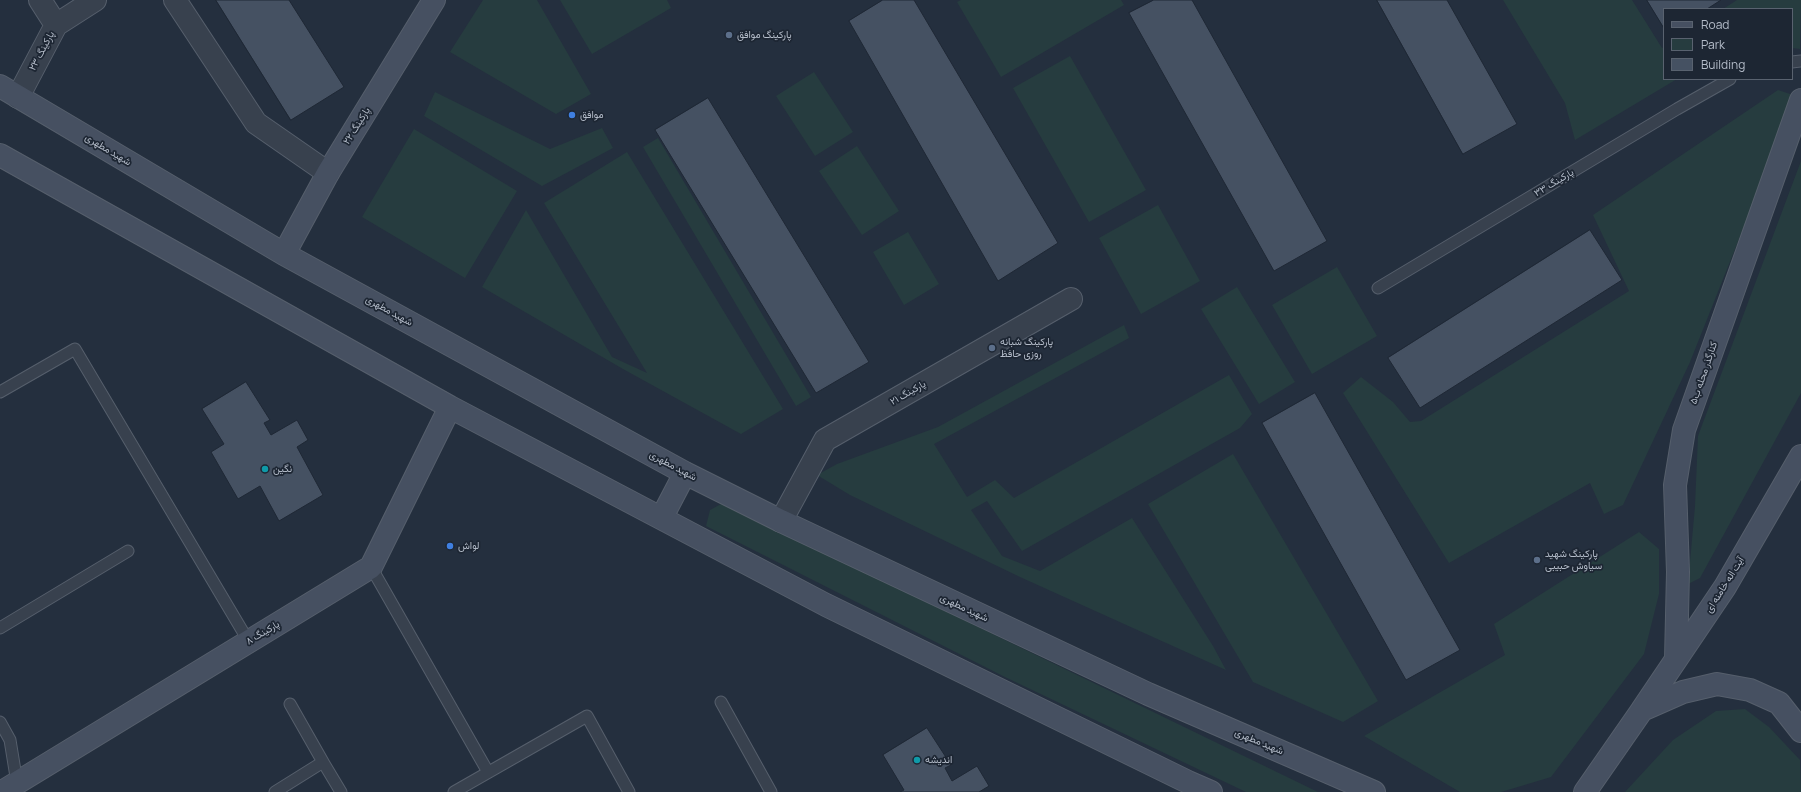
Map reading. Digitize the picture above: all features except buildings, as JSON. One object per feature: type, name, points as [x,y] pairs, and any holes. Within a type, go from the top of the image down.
[{"type":"main road","name":"پارکینگ ۲۲","points":[[284,254],[328,173],[434,0]]},
{"type":"main road","name":"شهید مطهری","points":[[9,91],[284,254],[685,473],[781,521],[1148,694],[1374,792]]},
{"type":"main road","name":"کنارگذر محله ب۵","points":[[1676,659],[1678,572],[1675,485],[1684,430],[1801,100]]},
{"type":"main road","points":[[0,155],[450,407],[662,517],[826,605],[1185,787],[1212,792]]},
{"type":"main road","points":[[371,567],[450,407]]},
{"type":"main road","name":"آیت اله خامنه ای","points":[[1585,792],[1725,587],[1801,456]]},
{"type":"main road","points":[[662,517],[685,473]]},
{"type":"main road","name":"پارکینگ ۸","points":[[13,789],[371,567]]},
{"type":"main road","points":[[1642,710],[1683,692],[1716,684],[1750,690],[1779,703],[1801,730]]},
{"type":"street","points":[[40,0],[56,24]]},
{"type":"street","name":"پارکینگ ۲۳","points":[[9,91],[56,24],[95,0]]},
{"type":"street","points":[[175,0],[256,123],[328,173]]},
{"type":"street","name":"پارکینگ ۲۱","points":[[781,521],[825,440],[1071,299]]},
{"type":"lane","name":"پارکینگ ۳۳","points":[[1378,288],[1677,109],[1728,80]]},
{"type":"lane","points":[[0,392],[75,349],[249,642]]},
{"type":"lane","points":[[0,628],[128,551]]},
{"type":"lane","points":[[371,567],[488,772]]},
{"type":"lane","points":[[721,702],[771,792]]},
{"type":"lane","points":[[290,704],[341,792]]},
{"type":"lane","points":[[454,792],[587,716],[629,792]]},
{"type":"lane","points":[[0,722],[10,740],[13,789]]},
{"type":"lane","points":[[275,792],[323,762]]},
{"type":"green space","points":[[483,0],[537,0],[591,94],[556,114],[450,52]]},
{"type":"green space","points":[[560,0],[667,0],[671,8],[592,54]]},
{"type":"green space","points":[[961,0],[1121,0],[1124,5],[1001,77],[957,2]]},
{"type":"green space","points":[[1503,0],[1632,0],[1663,48],[1663,80],[1675,80],[1575,140],[1565,103]]},
{"type":"green space","points":[[1737,0],[1801,0],[1800,49],[1793,48],[1793,8],[1725,8]]},
{"type":"green space","points":[[1070,56],[1146,190],[1089,222],[1013,88]]},
{"type":"green space","points":[[814,72],[853,132],[815,156],[776,96]]},
{"type":"green space","points":[[1778,90],[1796,96],[1690,362],[1623,505],[1604,514],[1590,483],[1449,563],[1343,393],[1361,377],[1393,402],[1410,422],[1421,421],[1629,291],[1593,215]]},
{"type":"green space","points":[[435,92],[550,149],[602,128],[613,148],[542,186],[424,116]]},
{"type":"green space","points":[[414,129],[517,191],[465,278],[362,217]]},
{"type":"green space","points":[[658,138],[811,397],[796,406],[643,147]]},
{"type":"green space","points":[[857,146],[899,211],[862,235],[819,171]]},
{"type":"green space","points":[[627,152],[783,409],[741,434],[623,369],[482,287],[526,210],[612,357],[647,373],[544,203]]},
{"type":"green space","points":[[1801,161],[1801,393],[1700,578],[1688,584],[1695,506],[1698,436]]},
{"type":"green space","points":[[1158,205],[1200,281],[1141,314],[1099,238]]},
{"type":"green space","points":[[908,232],[939,284],[904,305],[873,252]]},
{"type":"green space","points":[[1337,267],[1377,336],[1312,374],[1272,305]]},
{"type":"green space","points":[[1237,287],[1295,382],[1259,404],[1201,309]]},
{"type":"green space","points":[[1124,325],[1129,338],[934,444],[967,497],[995,480],[1014,498],[1229,375],[1252,414],[1240,428],[1022,551],[987,501],[971,510],[1002,556],[1040,571],[1132,518],[1213,646],[1226,670],[1020,577],[850,495],[817,475],[837,464],[938,427]]},
{"type":"green space","points":[[1233,454],[1378,701],[1343,722],[1253,682],[1148,504]]},
{"type":"green space","points":[[723,503],[1318,792],[1246,792],[1005,677],[706,526],[710,510]]},
{"type":"green space","points":[[1639,532],[1659,549],[1659,594],[1644,654],[1551,777],[1501,792],[1460,792],[1364,736],[1505,655],[1494,624]]},
{"type":"green space","points":[[1745,709],[1769,727],[1800,760],[1801,792],[1625,792],[1673,740],[1716,711]]},
{"type":"place","name":"پارکینگ موافق","points":[[729,35]]},
{"type":"place","name":"موافق","points":[[572,115]]},
{"type":"place","name":"پارکینگ شبانه روزی حافظ","points":[[992,348]]},
{"type":"place","name":"نگین","points":[[265,469]]},
{"type":"place","name":"لواش","points":[[450,546]]},
{"type":"place","name":"پارکینگ شهید سیاوش حبیبی","points":[[1537,560]]},
{"type":"place","name":"اندیشه","points":[[917,760]]}]
